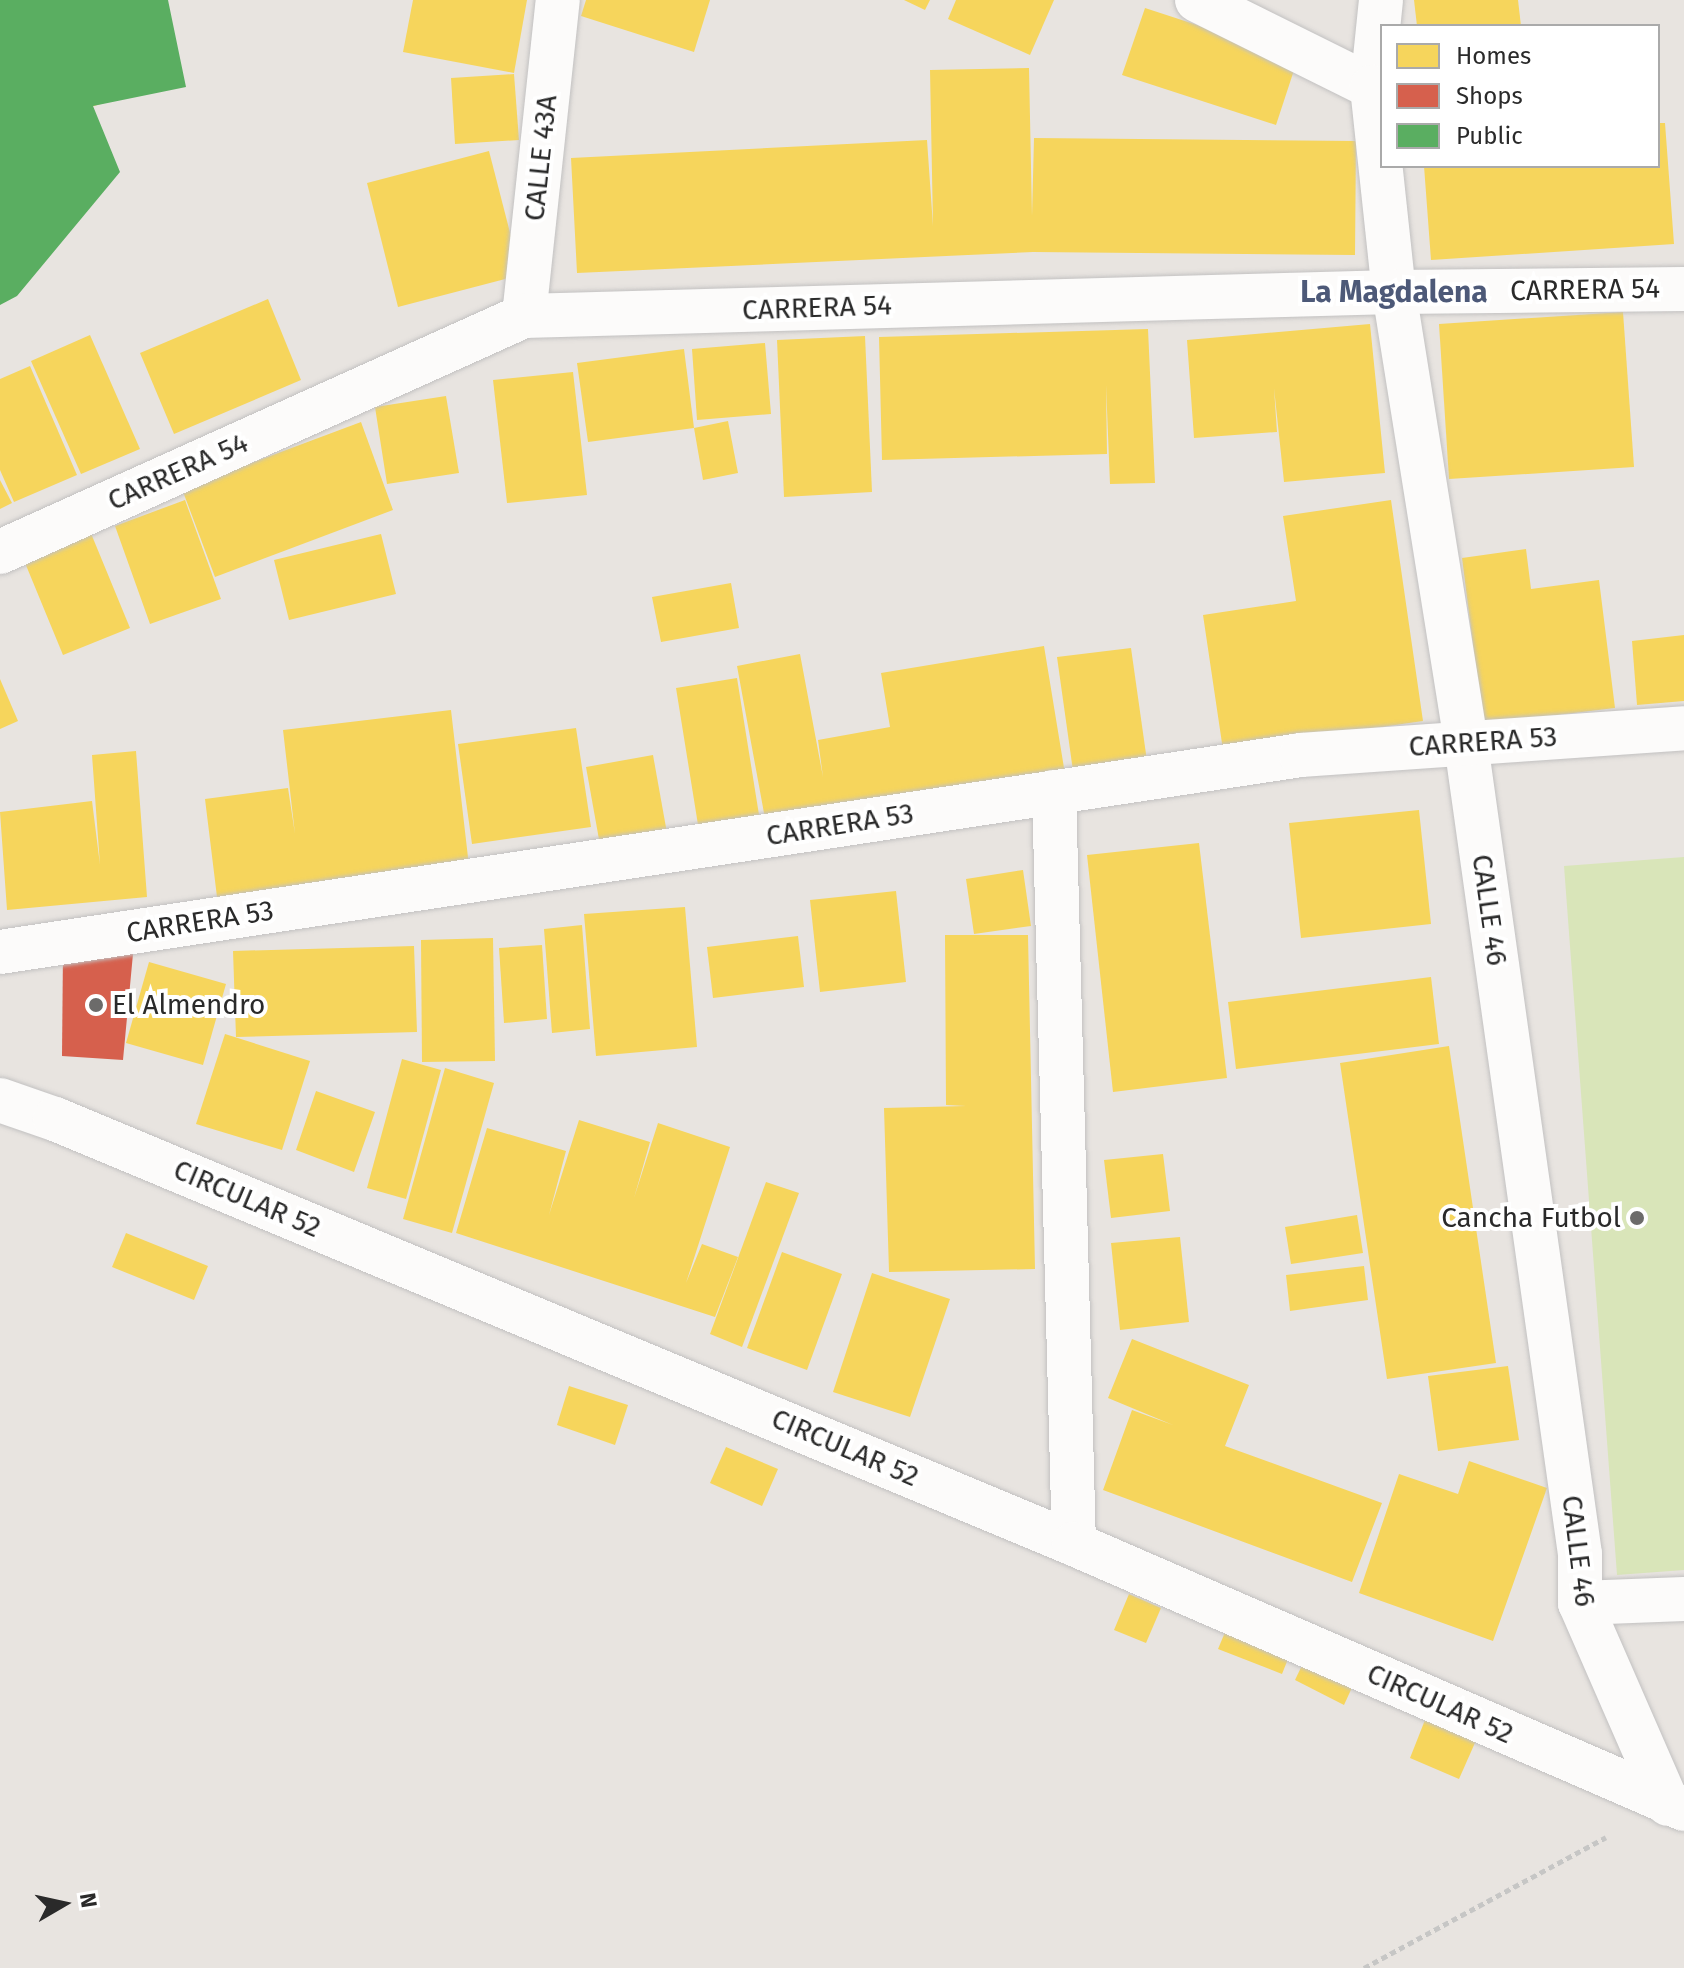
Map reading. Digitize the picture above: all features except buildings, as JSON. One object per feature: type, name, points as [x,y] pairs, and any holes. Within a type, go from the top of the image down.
[{"type":"street","name":"CALLE 43A","points":[[524,316],[558,0]]},
{"type":"street","points":[[1197,0],[1372,87]]},
{"type":"street","name":"CALLE 46","points":[[1380,162],[1372,87],[1381,0]]},
{"type":"street","name":"CALLE 46","points":[[1381,168],[1394,292],[1466,744],[1580,1554],[1580,1603],[1676,1807]]},
{"type":"street","name":"CARRERA 54","points":[[0,552],[524,316],[1394,292],[1684,289]]},
{"type":"street","name":"CARRERA 53","points":[[0,952],[1301,755],[1684,728]]},
{"type":"street","points":[[1054,792],[1074,1544]]},
{"type":"street","name":"CIRCULAR 52","points":[[0,1100],[84,1131],[1074,1544],[1676,1807]]},
{"type":"street","points":[[1580,1603],[1684,1599]]},
{"type":"path","points":[[1364,1968],[1676,1807]]},
{"type":"green space","name":"Cancha Futbol","points":[[1684,857],[1684,1570],[1617,1575],[1564,866]]},
{"type":"place","name":"El Almendro","points":[[96,1005]]},
{"type":"place","name":"Cancha Futbol","points":[[1637,1218]]},
{"type":"district","name":"La Magdalena","points":[[1394,292]]}]
